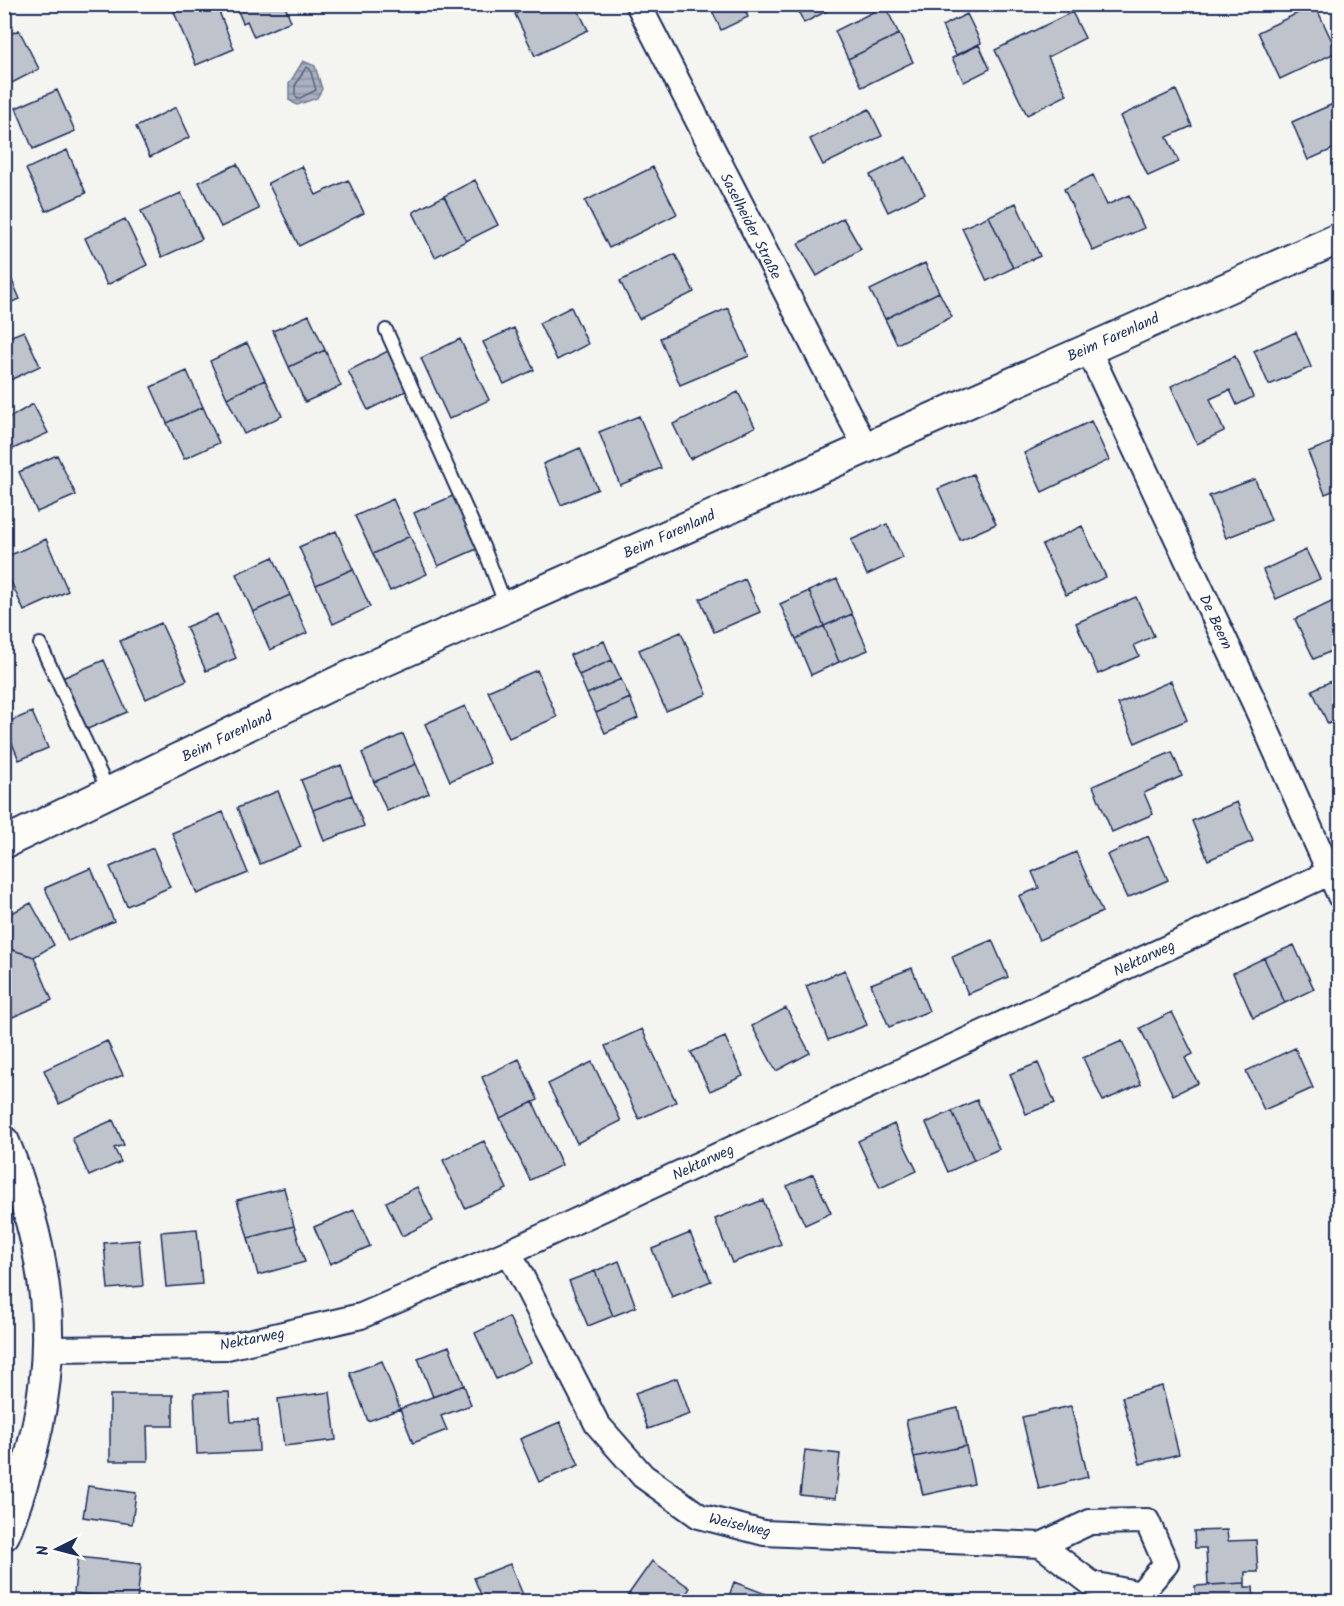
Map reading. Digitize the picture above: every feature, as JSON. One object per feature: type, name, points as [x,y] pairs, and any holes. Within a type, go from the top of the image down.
[{"type":"street","name":"Saselheider Straße","points":[[638,4],[866,448]]},
{"type":"street","name":"Beim Farenland","points":[[4,843],[339,681],[1340,238]]},
{"type":"street","name":"De Beern","points":[[1089,349],[1254,702],[1340,896]]},
{"type":"street","name":"Nektarweg","points":[[49,1348],[227,1347],[361,1316],[509,1252],[1329,873]]},
{"type":"street","points":[[4,1142],[33,1219],[47,1302],[49,1348],[35,1433],[7,1518]]},
{"type":"street","name":"Weiselweg","points":[[509,1252],[597,1424],[643,1476],[699,1516],[764,1533],[1041,1545],[1090,1522],[1147,1521],[1166,1564],[1142,1598],[1092,1584],[1041,1545]]},
{"type":"lane","points":[[386,330],[485,551],[506,606]]},
{"type":"lane","points":[[40,644],[109,793]]},
{"type":"water","points":[[303,61],[315,66],[322,89],[317,98],[297,105],[289,100],[289,84]]},
{"type":"building","points":[[192,4],[216,4],[234,49],[196,65],[174,12]]},
{"type":"building","points":[[235,4],[284,4],[291,21],[254,37],[247,21],[243,23]]},
{"type":"building","points":[[431,4],[456,4],[436,14]]},
{"type":"building","points":[[533,4],[575,4],[588,30],[535,56],[515,14]]},
{"type":"building","points":[[709,4],[742,4],[748,17],[721,30]]},
{"type":"building","points":[[795,4],[840,4],[804,23]]},
{"type":"building","points":[[972,4],[990,4],[975,12]]},
{"type":"building","points":[[1315,5],[1337,52],[1280,79],[1258,32]]},
{"type":"building","points":[[885,6],[899,34],[848,59],[835,31]]},
{"type":"building","points":[[1072,12],[1085,38],[1048,57],[1067,95],[1027,115],[995,50]]},
{"type":"building","points":[[967,14],[981,43],[956,55],[942,26]]},
{"type":"building","points":[[19,30],[39,69],[4,87],[4,37]]},
{"type":"building","points":[[899,34],[913,62],[862,87],[848,59]]},
{"type":"building","points":[[979,45],[990,69],[964,82],[952,58]]},
{"type":"building","points":[[57,90],[75,131],[33,149],[16,108]]},
{"type":"building","points":[[1176,90],[1192,126],[1167,137],[1179,162],[1148,176],[1120,116]]},
{"type":"building","points":[[1340,101],[1340,146],[1308,160],[1292,122]]},
{"type":"building","points":[[176,107],[190,137],[150,157],[136,127]]},
{"type":"building","points":[[869,109],[882,136],[823,165],[810,139]]},
{"type":"building","points":[[67,150],[86,193],[46,211],[26,169]]},
{"type":"building","points":[[906,157],[925,194],[888,212],[870,175]]},
{"type":"building","points":[[237,164],[259,209],[221,227],[199,182]]},
{"type":"building","points":[[302,166],[316,195],[348,180],[364,213],[299,246],[268,183]]},
{"type":"building","points":[[653,167],[677,214],[609,248],[585,201]]},
{"type":"building","points":[[1093,175],[1107,205],[1129,195],[1144,228],[1093,251],[1064,189]]},
{"type":"building","points":[[475,180],[498,225],[466,241],[444,196]]},
{"type":"building","points":[[181,193],[202,239],[162,257],[141,211]]},
{"type":"building","points":[[444,196],[466,241],[435,257],[413,212]]},
{"type":"building","points":[[1016,203],[1040,256],[1013,268],[989,216]]},
{"type":"building","points":[[989,216],[1013,268],[987,281],[962,228]]},
{"type":"building","points":[[843,218],[861,249],[817,276],[798,244]]},
{"type":"building","points":[[125,219],[147,265],[107,285],[85,238]]},
{"type":"building","points":[[675,254],[694,292],[639,319],[620,281]]},
{"type":"building","points":[[4,262],[20,299],[4,305]]},
{"type":"building","points":[[925,263],[939,292],[885,319],[870,290]]},
{"type":"building","points":[[939,292],[952,317],[897,344],[885,319]]},
{"type":"building","points":[[571,307],[588,344],[557,360],[539,323]]},
{"type":"building","points":[[728,308],[749,356],[680,385],[660,338]]},
{"type":"building","points":[[309,315],[325,350],[289,367],[273,331]]},
{"type":"building","points":[[514,328],[534,370],[504,384],[483,342]]},
{"type":"building","points":[[24,331],[40,366],[4,383],[4,339]]},
{"type":"building","points":[[1296,332],[1311,367],[1269,385],[1254,351]]},
{"type":"building","points":[[460,339],[489,400],[449,419],[421,358]]},
{"type":"building","points":[[247,343],[265,380],[227,398],[210,361]]},
{"type":"building","points":[[325,350],[341,386],[305,402],[289,367]]},
{"type":"building","points":[[390,350],[410,389],[368,410],[348,371]]},
{"type":"building","points":[[1235,356],[1253,397],[1237,405],[1230,390],[1210,399],[1224,431],[1197,444],[1171,386]]},
{"type":"building","points":[[187,371],[203,407],[167,423],[151,387]]},
{"type":"building","points":[[265,380],[282,416],[244,434],[227,398]]},
{"type":"building","points":[[738,392],[755,427],[690,459],[673,424]]},
{"type":"building","points":[[33,404],[48,433],[4,453],[4,421]]},
{"type":"building","points":[[203,407],[219,443],[184,459],[167,423]]},
{"type":"building","points":[[639,416],[661,468],[620,485],[599,432]]},
{"type":"building","points":[[1091,421],[1109,460],[1042,492],[1024,453]]},
{"type":"building","points":[[1340,439],[1340,488],[1325,494],[1308,452]]},
{"type":"building","points":[[580,448],[598,489],[561,505],[543,464]]},
{"type":"building","points":[[57,455],[76,495],[37,512],[19,472]]},
{"type":"building","points":[[973,474],[996,524],[960,540],[938,489]]},
{"type":"building","points":[[1255,479],[1271,520],[1226,538],[1209,496]]},
{"type":"building","points":[[455,495],[479,548],[438,566],[414,513]]},
{"type":"building","points":[[393,499],[410,536],[373,554],[355,516]]},
{"type":"building","points":[[887,524],[903,558],[867,575],[851,540]]},
{"type":"building","points":[[1082,526],[1106,577],[1066,595],[1042,545]]},
{"type":"building","points":[[336,531],[353,569],[316,585],[299,547]]},
{"type":"building","points":[[410,536],[427,574],[390,591],[373,554]]},
{"type":"building","points":[[46,539],[68,591],[24,611],[4,566],[4,558]]},
{"type":"building","points":[[1306,550],[1320,579],[1276,599],[1263,570]]},
{"type":"building","points":[[273,557],[290,595],[253,612],[236,574]]},
{"type":"building","points":[[353,569],[370,607],[333,624],[316,585]]},
{"type":"building","points":[[745,579],[760,612],[714,632],[700,599]]},
{"type":"building","points":[[837,579],[852,614],[824,626],[809,591]]},
{"type":"building","points":[[809,591],[824,626],[796,639],[780,604]]},
{"type":"building","points":[[290,595],[307,633],[270,650],[253,612]]},
{"type":"building","points":[[1136,597],[1154,636],[1134,645],[1139,656],[1098,674],[1076,623]]},
{"type":"building","points":[[1340,598],[1340,647],[1314,659],[1295,619]]},
{"type":"building","points":[[217,614],[236,658],[206,671],[186,627]]},
{"type":"building","points":[[852,614],[868,650],[839,662],[824,626]]},
{"type":"building","points":[[161,623],[187,680],[146,699],[120,641]]},
{"type":"building","points":[[824,626],[839,662],[811,675],[796,639]]},
{"type":"building","points":[[681,632],[707,694],[666,711],[639,650]]},
{"type":"building","points":[[604,641],[612,660],[579,675],[570,655]]},
{"type":"building","points":[[104,660],[127,712],[83,731],[60,679]]},
{"type":"building","points":[[612,660],[621,679],[587,694],[579,675]]},
{"type":"building","points":[[537,670],[557,717],[509,738],[488,691]]},
{"type":"building","points":[[1340,677],[1340,719],[1328,724],[1312,690]]},
{"type":"building","points":[[621,679],[630,698],[596,713],[587,694]]},
{"type":"building","points":[[1171,681],[1187,720],[1135,743],[1118,704]]},
{"type":"building","points":[[630,698],[638,718],[605,733],[596,713]]},
{"type":"building","points":[[465,706],[490,763],[450,781],[425,724]]},
{"type":"building","points":[[32,712],[48,748],[19,760],[4,724]]},
{"type":"building","points":[[403,734],[416,764],[374,782],[362,753]]},
{"type":"building","points":[[1172,752],[1182,776],[1144,793],[1153,814],[1112,832],[1093,786]]},
{"type":"building","points":[[416,764],[429,793],[387,811],[374,782]]},
{"type":"building","points":[[341,765],[352,795],[313,810],[301,780]]},
{"type":"building","points":[[278,791],[301,847],[260,864],[237,808]]},
{"type":"building","points":[[352,795],[364,826],[324,841],[313,810]]},
{"type":"building","points":[[1237,802],[1253,841],[1208,860],[1192,821]]},
{"type":"building","points":[[223,812],[248,873],[197,894],[172,833]]},
{"type":"building","points":[[1148,836],[1168,880],[1127,898],[1107,855]]},
{"type":"building","points":[[153,848],[170,887],[127,906],[110,867]]},
{"type":"building","points":[[1076,852],[1102,912],[1039,940],[1019,896],[1039,888],[1032,872]]},
{"type":"building","points":[[91,868],[114,921],[68,941],[45,888]]},
{"type":"building","points":[[31,903],[54,945],[34,957],[4,947],[4,917]]},
{"type":"building","points":[[992,940],[1008,977],[968,994],[952,957]]},
{"type":"building","points":[[1294,945],[1314,989],[1285,1003],[1264,958]]},
{"type":"building","points":[[4,947],[34,957],[52,1000],[8,1019],[4,1011]]},
{"type":"building","points":[[1264,958],[1285,1003],[1253,1018],[1233,973]]},
{"type":"building","points":[[912,968],[929,1011],[889,1027],[871,984]]},
{"type":"building","points":[[845,970],[867,1025],[828,1040],[806,986]]},
{"type":"building","points":[[786,1008],[810,1053],[776,1071],[752,1026]]},
{"type":"building","points":[[1172,1012],[1193,1054],[1185,1058],[1198,1083],[1173,1095],[1140,1028]]},
{"type":"building","points":[[642,1029],[676,1102],[639,1119],[605,1046]]},
{"type":"building","points":[[725,1037],[743,1076],[710,1091],[691,1052]]},
{"type":"building","points":[[107,1041],[123,1075],[59,1104],[44,1070]]},
{"type":"building","points":[[1122,1041],[1141,1084],[1103,1101],[1083,1058]]},
{"type":"building","points":[[1295,1048],[1313,1088],[1264,1110],[1246,1071]]},
{"type":"building","points":[[519,1059],[538,1100],[500,1118],[482,1077]]},
{"type":"building","points":[[592,1062],[621,1121],[577,1143],[548,1084]]},
{"type":"building","points":[[1038,1063],[1055,1103],[1026,1114],[1010,1074]]},
{"type":"building","points":[[977,1100],[999,1149],[974,1160],[952,1111]]},
{"type":"building","points":[[533,1102],[562,1165],[530,1180],[500,1118]]},
{"type":"building","points":[[952,1111],[974,1160],[948,1172],[926,1123]]},
{"type":"building","points":[[113,1120],[124,1145],[114,1148],[121,1162],[89,1176],[72,1138]]},
{"type":"building","points":[[894,1124],[917,1171],[880,1188],[858,1141]]},
{"type":"building","points":[[484,1141],[507,1189],[465,1208],[443,1160]]},
{"type":"building","points":[[813,1174],[831,1213],[805,1225],[787,1186]]},
{"type":"building","points":[[417,1187],[433,1221],[402,1236],[386,1202]]},
{"type":"building","points":[[284,1188],[294,1226],[248,1238],[237,1200]]},
{"type":"building","points":[[763,1200],[781,1244],[732,1263],[715,1219]]},
{"type":"building","points":[[354,1210],[370,1246],[330,1264],[314,1227]]},
{"type":"building","points":[[294,1226],[305,1262],[258,1275],[248,1238]]},
{"type":"building","points":[[197,1229],[202,1284],[166,1287],[161,1232]]},
{"type":"building","points":[[690,1233],[711,1281],[672,1297],[652,1249]]},
{"type":"building","points":[[139,1240],[143,1286],[108,1289],[104,1243]]},
{"type":"building","points":[[619,1261],[636,1307],[613,1316],[595,1271]]},
{"type":"building","points":[[595,1271],[613,1316],[588,1326],[569,1281]]},
{"type":"building","points":[[509,1317],[531,1362],[496,1379],[475,1333]]},
{"type":"building","points":[[449,1346],[464,1385],[433,1397],[418,1358]]},
{"type":"building","points":[[382,1361],[400,1409],[368,1421],[350,1373]]},
{"type":"building","points":[[677,1378],[690,1414],[648,1429],[635,1393]]},
{"type":"building","points":[[464,1385],[471,1405],[441,1416],[447,1430],[413,1443],[400,1409]]},
{"type":"building","points":[[1162,1386],[1179,1454],[1140,1464],[1122,1397]]},
{"type":"building","points":[[229,1392],[231,1421],[258,1420],[259,1451],[197,1454],[194,1393]]},
{"type":"building","points":[[330,1392],[336,1440],[284,1446],[278,1399]]},
{"type":"building","points":[[110,1395],[173,1395],[173,1426],[147,1426],[148,1461],[110,1461]]},
{"type":"building","points":[[1071,1406],[1088,1477],[1039,1489],[1022,1417]]},
{"type":"building","points":[[958,1408],[966,1446],[914,1457],[906,1420]]},
{"type":"building","points":[[560,1422],[579,1465],[539,1482],[520,1439]]},
{"type":"building","points":[[966,1446],[974,1484],[923,1495],[914,1457]]},
{"type":"building","points":[[805,1450],[840,1454],[835,1499],[800,1495]]},
{"type":"building","points":[[88,1486],[136,1493],[132,1524],[83,1517]]},
{"type":"building","points":[[1227,1530],[1228,1541],[1256,1540],[1258,1572],[1245,1572],[1245,1583],[1208,1585],[1206,1548],[1195,1548],[1194,1531]]},
{"type":"building","points":[[78,1557],[141,1564],[137,1601],[74,1593]]},
{"type":"building","points":[[652,1561],[690,1588],[681,1602],[623,1602]]},
{"type":"building","points":[[510,1564],[526,1602],[484,1602],[474,1578]]},
{"type":"building","points":[[734,1582],[787,1602],[727,1602]]},
{"type":"building","points":[[1245,1583],[1245,1587],[1253,1587],[1254,1602],[1196,1602],[1195,1586]]}]
